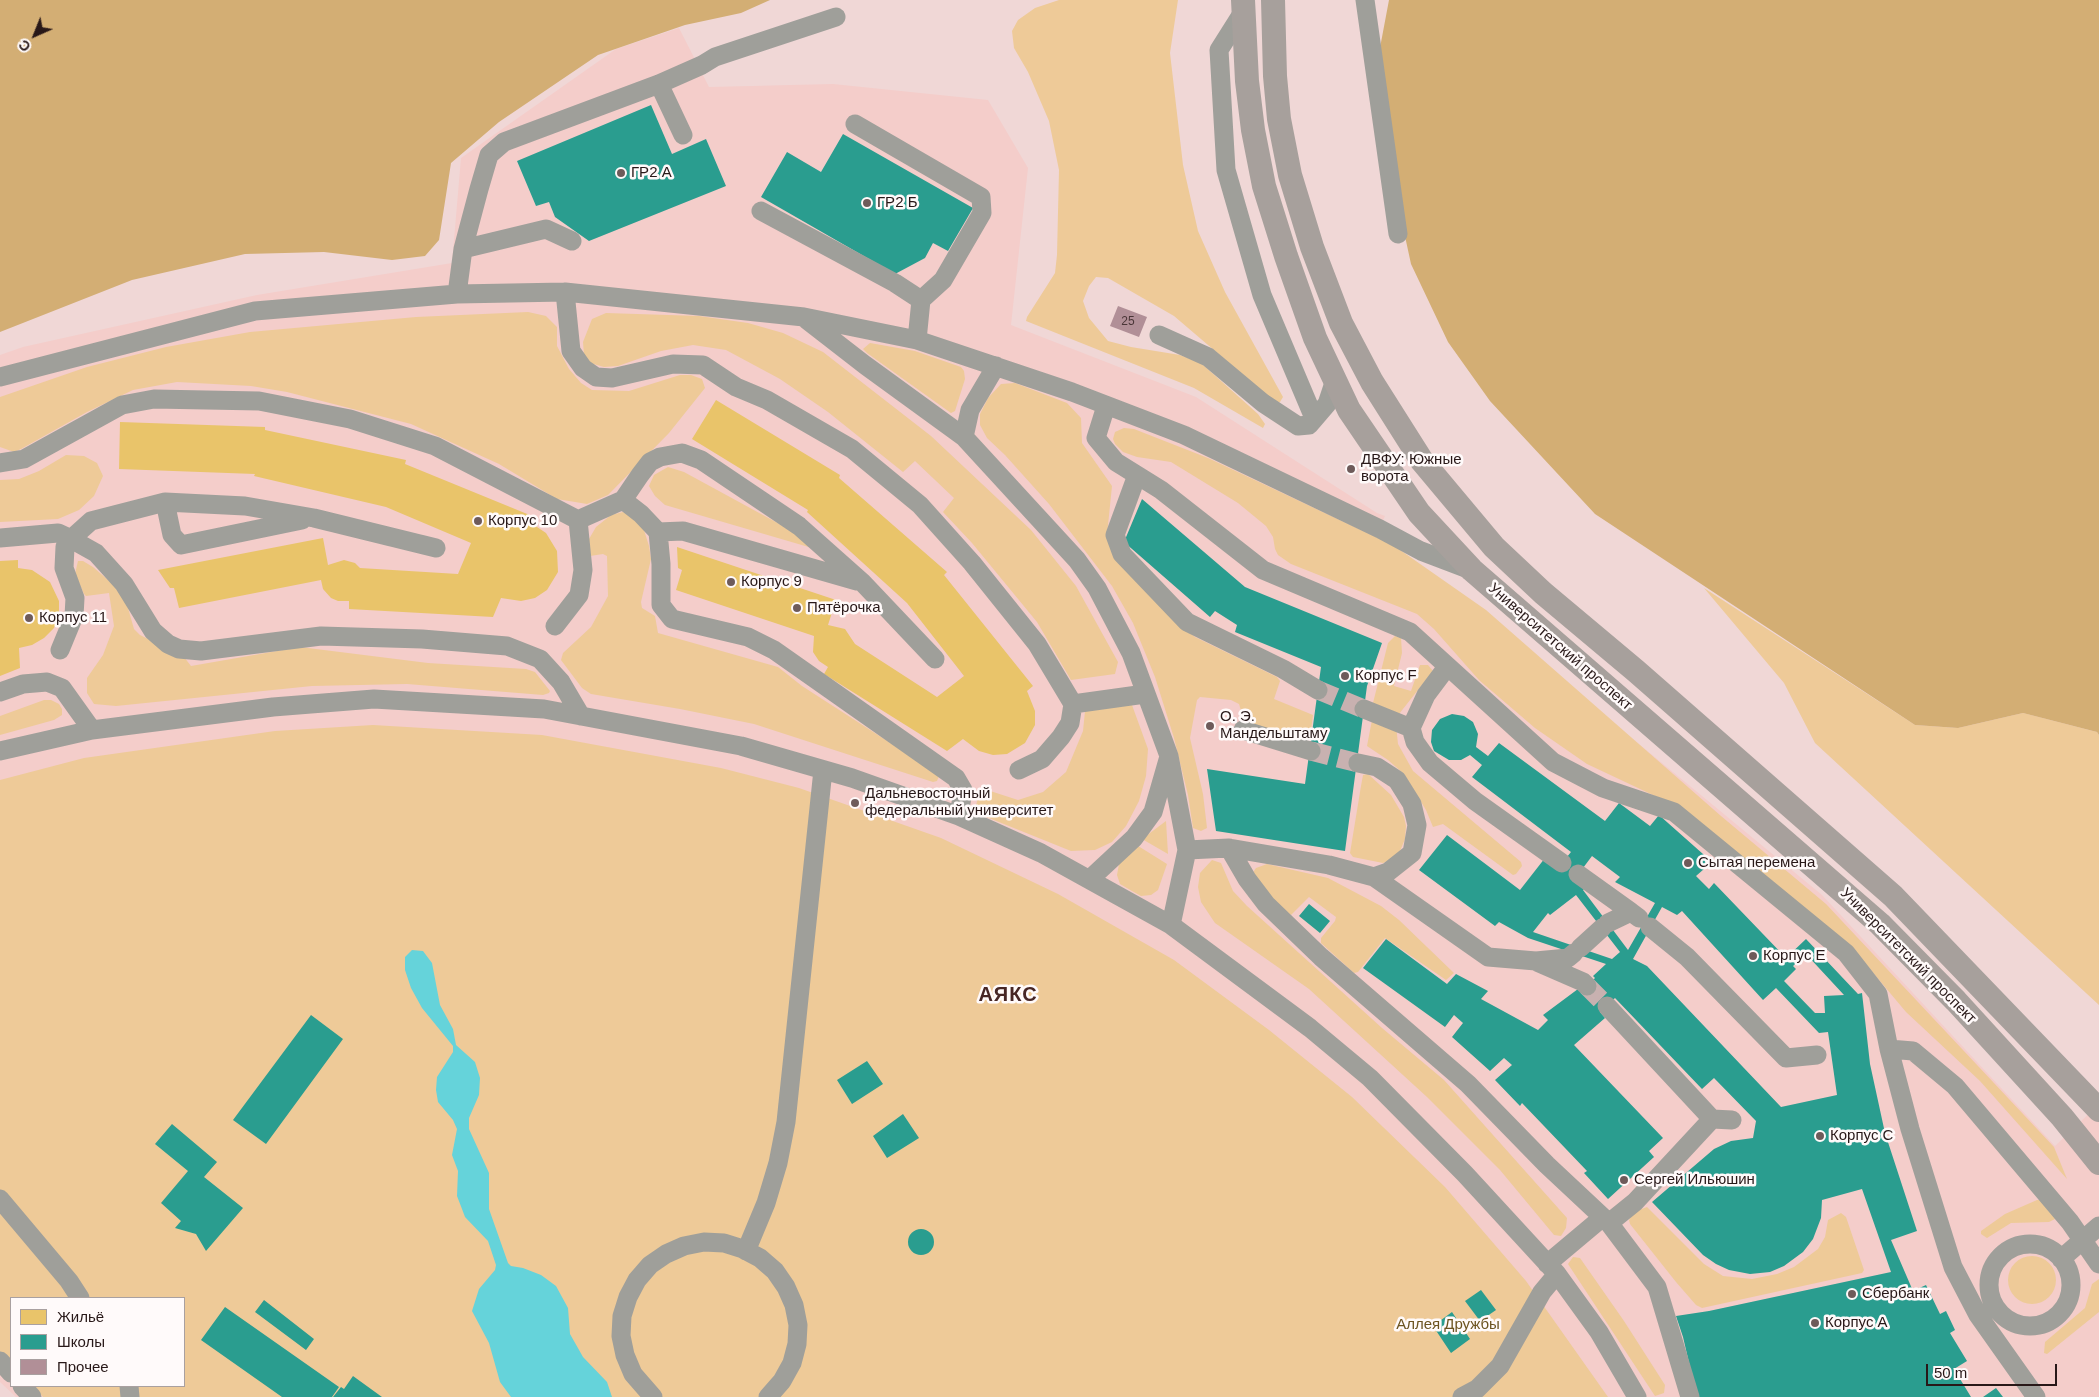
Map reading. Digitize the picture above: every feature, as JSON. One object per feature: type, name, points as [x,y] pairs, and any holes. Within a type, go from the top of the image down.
[{"type":"main road","name":"Университетский проспект","points":[[1273,0],[1274,58],[1279,119],[1290,175],[1312,247],[1341,323],[1372,382],[1422,461],[1494,547],[1543,592],[1893,896],[2081,1088],[2099,1110]]},
{"type":"main road","name":"Университетский проспект","points":[[1243,6],[1252,130],[1264,186],[1286,256],[1309,320],[1349,410],[1419,512],[1472,570],[1880,924],[1956,1001],[2049,1103],[2099,1163]]},
{"type":"street","points":[[1364,0],[1398,234]]},
{"type":"street","points":[[1243,6],[1219,50],[1226,170],[1262,294],[1314,418]]},
{"type":"street","points":[[457,294],[463,249],[489,155],[504,142],[659,84],[714,57],[836,17]]},
{"type":"street","points":[[659,84],[683,135]]},
{"type":"street","points":[[855,124],[981,197],[982,213],[943,280],[921,300],[918,340]]},
{"type":"street","points":[[761,212],[921,300]]},
{"type":"street","points":[[463,249],[546,229],[572,241]]},
{"type":"street","points":[[565,292],[571,351],[583,368],[596,377],[612,378],[673,364],[703,365],[736,387],[767,400],[852,449],[920,505],[972,562],[1037,644],[1073,704],[1070,723],[1061,737],[1042,759],[1019,770]]},
{"type":"street","points":[[0,377],[255,310],[457,294],[565,292],[804,318],[918,340],[996,366],[1184,435],[1421,551],[1472,570]]},
{"type":"street","points":[[804,318],[865,365],[964,436],[1064,546],[1097,588],[1131,653],[1169,756],[1187,850],[1171,925]]},
{"type":"street","points":[[1159,335],[1208,357],[1263,404],[1298,426],[1309,425],[1327,404],[1335,380]]},
{"type":"street","points":[[964,436],[970,410],[996,366]]},
{"type":"street","points":[[0,463],[24,459],[122,405],[154,399],[259,401],[350,419],[434,446],[578,520]]},
{"type":"street","points":[[1106,406],[1096,438],[1116,462],[1161,490],[1263,570],[1410,632],[1446,667],[1553,762],[1603,788],[1674,812],[1846,953],[1878,994],[1889,1048],[1940,1228],[1953,1267],[1986,1310],[2036,1397]]},
{"type":"street","points":[[578,520],[623,500],[650,462],[660,457],[682,453],[701,460],[800,526],[862,582],[935,659]]},
{"type":"street","points":[[1137,475],[1115,535],[1122,554],[1187,622],[1283,669],[1318,690]]},
{"type":"street","points":[[623,500],[641,514],[658,532],[661,564],[661,605],[672,619],[748,637],[774,650],[956,778],[963,790],[959,816]]},
{"type":"street","points":[[165,502],[172,535],[181,545],[314,518]]},
{"type":"street","points":[[60,650],[74,616],[75,598],[64,568],[65,548],[91,521],[165,502],[245,506],[314,518],[436,548]]},
{"type":"street","points":[[555,626],[579,595],[583,570],[578,520]]},
{"type":"street","points":[[658,532],[683,531],[862,582]]},
{"type":"street","points":[[0,538],[58,533],[96,554],[124,584],[153,631],[168,644],[179,649],[201,651],[321,636],[422,638],[508,646],[540,659],[561,682],[581,716]]},
{"type":"street","points":[[1446,667],[1426,695],[1411,728],[1415,742],[1430,763],[1475,801],[1562,863]]},
{"type":"street","points":[[0,692],[23,684],[47,682],[62,688],[92,730]]},
{"type":"street","points":[[1073,704],[1146,694]]},
{"type":"street","points":[[0,752],[92,730],[273,707],[374,699],[544,709],[741,746],[823,770],[959,816],[1041,853],[1171,925],[1310,1028],[1370,1078],[1465,1174],[1552,1269],[1599,1332],[1637,1397]]},
{"type":"street","points":[[1364,709],[1411,728]]},
{"type":"street","points":[[1243,730],[1311,750]]},
{"type":"street","points":[[1090,879],[1134,838],[1153,812],[1169,756]]},
{"type":"street","points":[[1358,763],[1377,767],[1397,780],[1412,804],[1418,825],[1412,853],[1388,872],[1374,877]]},
{"type":"street","points":[[746,1251],[766,1203],[778,1163],[786,1122],[823,770]]},
{"type":"street","points":[[1187,850],[1229,848],[1329,865],[1374,877],[1407,898],[1488,957],[1536,961],[1568,958],[1605,926],[1642,920]]},
{"type":"street","points":[[1229,848],[1247,880],[1266,904],[1322,957],[1468,1084],[1547,1165],[1606,1220],[1657,1287],[1690,1397]]},
{"type":"street","points":[[1578,874],[1642,920],[1687,957],[1786,1058],[1817,1056]]},
{"type":"street","points":[[1536,961],[1587,986]]},
{"type":"street","points":[[1607,1006],[1712,1119],[1732,1120]]},
{"type":"street","points":[[1889,1048],[1913,1051],[1955,1086],[2020,1161],[2082,1239],[2099,1265],[2070,1279]]},
{"type":"street","points":[[1462,1397],[1477,1389],[1500,1366],[1542,1292],[1552,1269],[1606,1220],[1635,1202],[1712,1119]]},
{"type":"street","points":[[0,1198],[69,1281],[79,1297]]},
{"type":"street","points":[[2061,1259],[2099,1226]]},
{"type":"street","points":[[652,1397],[633,1374],[625,1356],[622,1316],[628,1297],[637,1280],[650,1265],[666,1254],[684,1246],[704,1242],[724,1243],[760,1258],[775,1271],[786,1287],[794,1305],[798,1325],[797,1344],[792,1364],[782,1381],[768,1397]]},
{"type":"street","points":[[2025,1244],[2039,1245],[2051,1250],[2061,1259],[2070,1279],[2070,1293],[2065,1306],[2055,1317],[2043,1324],[2029,1326],[2015,1323],[1986,1310],[1989,1279],[1993,1266],[2001,1255],[2012,1247],[2025,1244]]},
{"type":"street","points":[[0,1360],[10,1372]]},
{"type":"street","points":[[23,1387],[32,1397]]},
{"type":"shaded area","points":[[0,0],[770,0],[741,13],[685,25],[598,55],[499,122],[451,163],[439,240],[425,256],[392,260],[324,252],[245,254],[132,280],[0,332]]},
{"type":"shaded area","points":[[1389,0],[2099,0],[2099,735],[2097,732],[2023,713],[1958,728],[1915,725],[1595,514],[1490,401],[1448,342],[1411,264],[1387,153],[1379,53]]},
{"type":"shaded area","name":"Дальневосточный федеральный университет","points":[[679,28],[709,87],[833,84],[988,100],[1028,168],[1011,325],[1196,397],[1377,513],[1385,516],[1372,545],[1599,711],[1822,895],[2055,1146],[2099,1104],[2099,1397],[16,1397],[0,1382],[0,355],[23,347],[257,295],[452,263],[461,158],[616,49]]},
{"type":"green space","points":[[1059,0],[1178,0],[1170,53],[1183,165],[1198,231],[1225,292],[1283,397],[1280,402],[1276,403],[1174,316],[1108,278],[1096,277],[1089,286],[1083,301],[1089,318],[1108,341],[1180,355],[1201,363],[1258,414],[1265,424],[1263,428],[1194,388],[1026,321],[1055,273],[1059,170],[1049,121],[1028,72],[1014,48],[1012,31],[1018,20],[1035,8]]},
{"type":"green space","points":[[528,312],[546,316],[557,327],[557,346],[569,369],[581,383],[592,390],[629,391],[680,375],[691,375],[702,379],[705,388],[669,433],[608,495],[587,504],[557,499],[499,464],[411,424],[287,392],[251,386],[177,382],[133,390],[87,412],[14,452],[0,447],[0,397],[87,367],[166,347],[250,332],[416,317]]},
{"type":"green space","points":[[606,313],[699,316],[748,323],[783,333],[823,352],[931,436],[1031,530],[1076,586],[1118,662],[1115,674],[1071,680],[1037,622],[972,543],[943,512],[954,498],[915,461],[903,472],[828,412],[780,379],[726,350],[693,345],[661,351],[618,366],[604,367],[590,363],[584,355],[583,342],[592,319]]},
{"type":"green space","points":[[870,343],[915,351],[961,367],[964,371],[965,379],[955,411],[951,413],[867,353],[863,349]]},
{"type":"green space","points":[[1015,383],[1067,403],[1081,418],[1082,443],[1112,486],[1107,535],[1178,623],[1195,637],[1277,677],[1280,681],[1274,699],[1313,715],[1310,738],[1307,739],[1254,726],[1244,720],[1239,704],[1231,700],[1200,697],[1197,700],[1190,738],[1203,794],[1207,828],[1201,831],[1193,828],[1188,795],[1174,738],[1155,677],[1133,623],[1112,586],[1049,504],[987,438],[980,425],[980,414],[988,398],[1001,384]]},
{"type":"green space","points":[[1124,428],[1134,429],[1208,458],[1393,545],[1486,610],[1721,816],[1826,904],[2054,1147],[2067,1179],[1980,1081],[1906,1012],[1854,950],[1672,804],[1587,764],[1535,728],[1479,680],[1434,629],[1417,614],[1291,564],[1278,555],[1273,537],[1266,526],[1238,503],[1171,462],[1137,457],[1123,452],[1113,439],[1115,432]]},
{"type":"green space","points":[[66,455],[84,456],[97,463],[103,476],[94,496],[79,510],[58,519],[0,522],[0,480],[19,479],[39,471]]},
{"type":"green space","points":[[668,467],[684,472],[796,533],[812,548],[665,505],[655,496],[649,486],[654,475]]},
{"type":"green space","points":[[623,512],[634,518],[643,527],[649,546],[651,559],[641,602],[642,608],[655,616],[658,633],[778,667],[802,686],[926,766],[939,776],[937,781],[933,782],[754,724],[591,694],[582,688],[561,660],[563,653],[591,627],[608,596],[607,556],[603,554],[590,556],[589,539],[596,527],[611,515]]},
{"type":"green space","points":[[78,561],[83,561],[93,567],[116,587],[126,601],[134,629],[140,635],[184,657],[191,666],[300,647],[428,663],[526,669],[535,672],[550,691],[543,695],[407,684],[312,686],[116,706],[94,704],[87,693],[87,678],[103,655],[114,626],[109,593],[86,596],[84,594],[75,574]]},
{"type":"green space","points":[[1704,588],[1915,725],[1958,728],[2023,713],[2097,732],[2099,735],[2099,1005],[1815,743],[1784,683]]},
{"type":"green space","points":[[1395,636],[1401,638],[1402,653],[1394,686],[1411,691],[1420,665],[1428,665],[1433,671],[1399,714],[1373,703],[1388,643]]},
{"type":"green space","points":[[44,700],[51,700],[59,704],[62,709],[62,715],[54,720],[0,735],[0,716]]},
{"type":"green space","points":[[1132,705],[1148,749],[1146,776],[1139,801],[1126,826],[1112,842],[1095,850],[1071,851],[974,812],[981,788],[1018,800],[1043,792],[1066,772],[1083,731],[1085,711]]},
{"type":"green space","points":[[1372,720],[1396,725],[1398,744],[1413,771],[1521,862],[1522,866],[1516,874],[1513,875],[1443,824],[1433,827],[1426,810],[1404,774],[1388,760],[1367,746]]},
{"type":"green space","name":"Аллея Дружбы","points":[[373,725],[542,735],[721,768],[799,788],[941,838],[1058,894],[1174,960],[1269,1030],[1352,1097],[1445,1187],[1526,1281],[1608,1397],[43,1397],[34,1387],[185,1387],[185,1297],[10,1297],[10,1362],[0,1352],[0,780],[84,758],[275,731]]},
{"type":"green space","points":[[1368,774],[1391,795],[1404,817],[1406,826],[1405,839],[1400,851],[1392,859],[1383,863],[1353,857],[1350,853],[1363,775]]},
{"type":"green space","points":[[1166,821],[1168,854],[1142,839]]},
{"type":"green space","points":[[1135,844],[1167,864],[1158,890],[1151,895],[1141,896],[1120,884],[1117,875],[1119,864]]},
{"type":"green space","points":[[1212,860],[1221,863],[1233,891],[1247,906],[1382,1028],[1444,1080],[1567,1218],[1566,1228],[1561,1236],[1554,1235],[1500,1170],[1427,1097],[1309,989],[1215,923],[1201,902],[1198,887],[1200,873]]},
{"type":"green space","points":[[1267,864],[1328,878],[1381,906],[1399,920],[1454,973],[1446,980],[1385,938],[1358,972],[1354,973],[1321,943],[1321,938],[1335,921],[1336,917],[1309,897],[1291,915],[1270,898],[1252,874],[1256,868]]},
{"type":"green space","points":[[2037,1200],[2043,1200],[2055,1213],[2055,1219],[2049,1222],[2011,1223],[1987,1238],[1981,1234],[1981,1231],[2005,1214]]},
{"type":"green space","points":[[1647,1207],[1704,1264],[1723,1276],[1752,1279],[1777,1274],[1794,1267],[1818,1249],[1825,1237],[1828,1220],[1841,1213],[1846,1217],[1864,1270],[1862,1273],[1702,1308],[1696,1305],[1676,1282],[1630,1224],[1629,1220],[1634,1212]]},
{"type":"green space","points":[[2027,1256],[2037,1256],[2049,1263],[2056,1275],[2056,1285],[2049,1297],[2037,1304],[2027,1304],[2019,1300],[2012,1293],[2008,1285],[2008,1275],[2012,1267],[2019,1260]]},
{"type":"green space","points":[[1573,1257],[1580,1258],[1624,1321],[1665,1385],[1664,1393],[1655,1396],[1568,1264]]},
{"type":"green space","points":[[2099,1279],[2099,1312],[2047,1354],[2044,1353],[2045,1342],[2085,1308],[2092,1284]]},
{"type":"water","points":[[412,950],[423,951],[432,963],[440,1005],[453,1029],[456,1045],[475,1062],[480,1078],[479,1095],[469,1118],[469,1129],[489,1173],[489,1209],[508,1263],[511,1266],[523,1268],[541,1275],[556,1286],[568,1308],[570,1334],[583,1357],[607,1382],[612,1397],[511,1397],[500,1382],[489,1343],[472,1311],[479,1289],[495,1270],[496,1265],[488,1241],[465,1217],[457,1196],[458,1171],[452,1155],[457,1129],[453,1120],[438,1102],[436,1090],[437,1077],[453,1052],[453,1046],[422,1008],[411,988],[405,970],[405,957]]},
{"type":"building: Жильё","name":"Корпус 9","points":[[716,400],[840,475],[839,478],[947,572],[944,575],[1033,686],[1027,691],[1035,711],[1035,725],[1025,743],[1007,754],[993,755],[979,751],[963,739],[947,751],[824,674],[828,667],[819,661],[813,652],[814,636],[676,590],[682,570],[678,568],[677,547],[836,600],[828,625],[845,629],[855,644],[937,697],[964,676],[907,603],[807,512],[808,510],[692,439]]},
{"type":"building: Жильё","name":"Корпус 10","points":[[120,422],[265,427],[265,430],[406,460],[405,464],[537,518],[534,525],[546,533],[557,551],[558,572],[547,590],[535,598],[521,601],[501,598],[493,617],[349,609],[349,601],[338,601],[331,598],[323,589],[321,580],[179,608],[174,588],[170,588],[158,570],[323,538],[328,565],[344,560],[355,563],[360,568],[458,574],[471,543],[386,507],[254,476],[255,474],[119,469]]},
{"type":"building: Жильё","name":"Корпус 11","points":[[18,560],[18,568],[32,570],[50,582],[59,601],[59,614],[54,628],[44,638],[32,645],[19,648],[20,668],[0,676],[0,561]]},
{"type":"building: Школы","name":"ГР2 А","points":[[651,105],[672,154],[706,139],[726,186],[589,241],[555,217],[549,202],[536,206],[517,161]]},
{"type":"building: Школы","name":"ГР2 Б","points":[[843,134],[973,208],[948,251],[933,243],[925,258],[895,274],[761,197],[787,152],[821,172]]},
{"type":"building: Школы","name":"Корпус F","points":[[1142,499],[1245,587],[1382,643],[1367,686],[1345,851],[1216,831],[1207,769],[1305,784],[1321,667],[1235,632],[1237,625],[1215,611],[1210,617],[1124,542]]},
{"type":"building: Школы","points":[[1452,714],[1464,716],[1473,722],[1478,734],[1476,747],[1488,756],[1499,743],[1605,821],[1619,803],[1650,826],[1659,815],[1712,862],[1696,876],[1709,889],[1714,883],[1786,958],[1806,939],[1858,994],[1862,993],[1870,1064],[1885,1133],[1917,1231],[1891,1240],[1913,1291],[1926,1285],[1940,1314],[1946,1311],[1955,1330],[1950,1333],[1967,1361],[1954,1369],[1971,1397],[1697,1397],[1683,1337],[1676,1316],[1709,1311],[1891,1272],[1862,1189],[1822,1200],[1821,1218],[1813,1239],[1803,1252],[1784,1266],[1770,1272],[1750,1274],[1729,1270],[1703,1255],[1652,1202],[1714,1149],[1731,1141],[1753,1138],[1756,1121],[1714,1078],[1702,1089],[1615,998],[1600,1012],[1605,1018],[1574,1045],[1663,1138],[1649,1151],[1654,1157],[1608,1199],[1584,1173],[1587,1171],[1522,1103],[1520,1106],[1495,1080],[1512,1065],[1504,1058],[1490,1071],[1452,1037],[1463,1023],[1454,1015],[1445,1027],[1363,968],[1386,939],[1447,984],[1456,974],[1488,991],[1481,999],[1538,1030],[1548,1020],[1543,1015],[1578,989],[1581,992],[1595,978],[1593,976],[1606,964],[1528,938],[1499,922],[1495,926],[1419,870],[1447,835],[1520,890],[1545,858],[1558,868],[1571,852],[1472,777],[1482,765],[1470,755],[1461,760],[1449,760],[1434,751],[1431,742],[1432,730],[1440,719]],"holes":[[[1592,856],[1620,877],[1615,882],[1655,903],[1628,950],[1583,890],[1585,888],[1574,880]],[[1576,895],[1620,952],[1612,959],[1533,932],[1548,913],[1550,915]],[[1662,907],[1677,915],[1682,911],[1763,1000],[1776,988],[1819,1033],[1828,1032],[1837,1095],[1781,1107],[1647,966],[1633,959]],[[1806,954],[1844,995],[1824,996],[1825,1013],[1815,1013],[1784,981],[1796,969],[1793,966]]]},
{"type":"building: Школы","points":[[1309,904],[1330,921],[1320,933],[1299,916]]},
{"type":"building: Школы","points":[[311,1015],[343,1039],[266,1144],[233,1120]]},
{"type":"building: Школы","points":[[867,1061],[883,1084],[852,1104],[837,1080]]},
{"type":"building: Школы","points":[[903,1114],[919,1138],[887,1158],[873,1136]]},
{"type":"building: Школы","points":[[172,1124],[217,1162],[204,1177],[243,1208],[206,1251],[196,1234],[175,1228],[181,1221],[161,1203],[188,1171],[155,1144]]},
{"type":"building: Школы","points":[[921,1229],[930,1233],[934,1242],[930,1251],[921,1255],[912,1251],[908,1242],[912,1233]]},
{"type":"building: Школы","points":[[1481,1290],[1496,1310],[1480,1321],[1465,1301]]},
{"type":"building: Школы","points":[[264,1300],[314,1339],[306,1350],[255,1312]]},
{"type":"building: Школы","points":[[225,1307],[339,1387],[332,1397],[282,1397],[201,1340]]},
{"type":"building: Школы","points":[[1452,1312],[1470,1339],[1451,1353],[1433,1326]]},
{"type":"building: Школы","points":[[353,1376],[382,1397],[333,1397],[341,1387],[344,1389]]},
{"type":"building: Школы","points":[[1996,1388],[2003,1397],[1983,1397]]},
{"type":"building: Прочее","points":[[1118,306],[1147,317],[1139,337],[1110,326]]},
{"type":"tunnel","points":[[1318,690],[1364,709]]},
{"type":"tunnel","points":[[1311,751],[1358,763]]},
{"type":"tunnel","points":[[1587,986],[1607,1006]]},
{"type":"place","name":"ГР2 А","points":[[621,173]]},
{"type":"place","name":"ГР2 Б","points":[[867,203]]},
{"type":"place","name":"ДВФУ: Южные ворота","points":[[1351,469]]},
{"type":"place","name":"Корпус 10","points":[[478,521]]},
{"type":"place","name":"Корпус 9","points":[[731,582]]},
{"type":"place","name":"Пятёрочка","points":[[797,608]]},
{"type":"place","name":"Корпус 11","points":[[29,618]]},
{"type":"place","name":"Корпус F","points":[[1345,676]]},
{"type":"place","name":"О. Э. Мандельштаму","points":[[1210,726]]},
{"type":"place","name":"Дальневосточный федеральный университет","points":[[855,803]]},
{"type":"place","name":"Сытая перемена","points":[[1688,863]]},
{"type":"place","name":"Корпус E","points":[[1753,956]]},
{"type":"place","name":"Корпус C","points":[[1820,1136]]},
{"type":"place","name":"Сергей Ильюшин","points":[[1624,1180]]},
{"type":"place","name":"Сбербанк","points":[[1852,1294]]},
{"type":"place","name":"Корпус A","points":[[1815,1323]]},
{"type":"district","name":"АЯКС","points":[[1008,995]]}]
